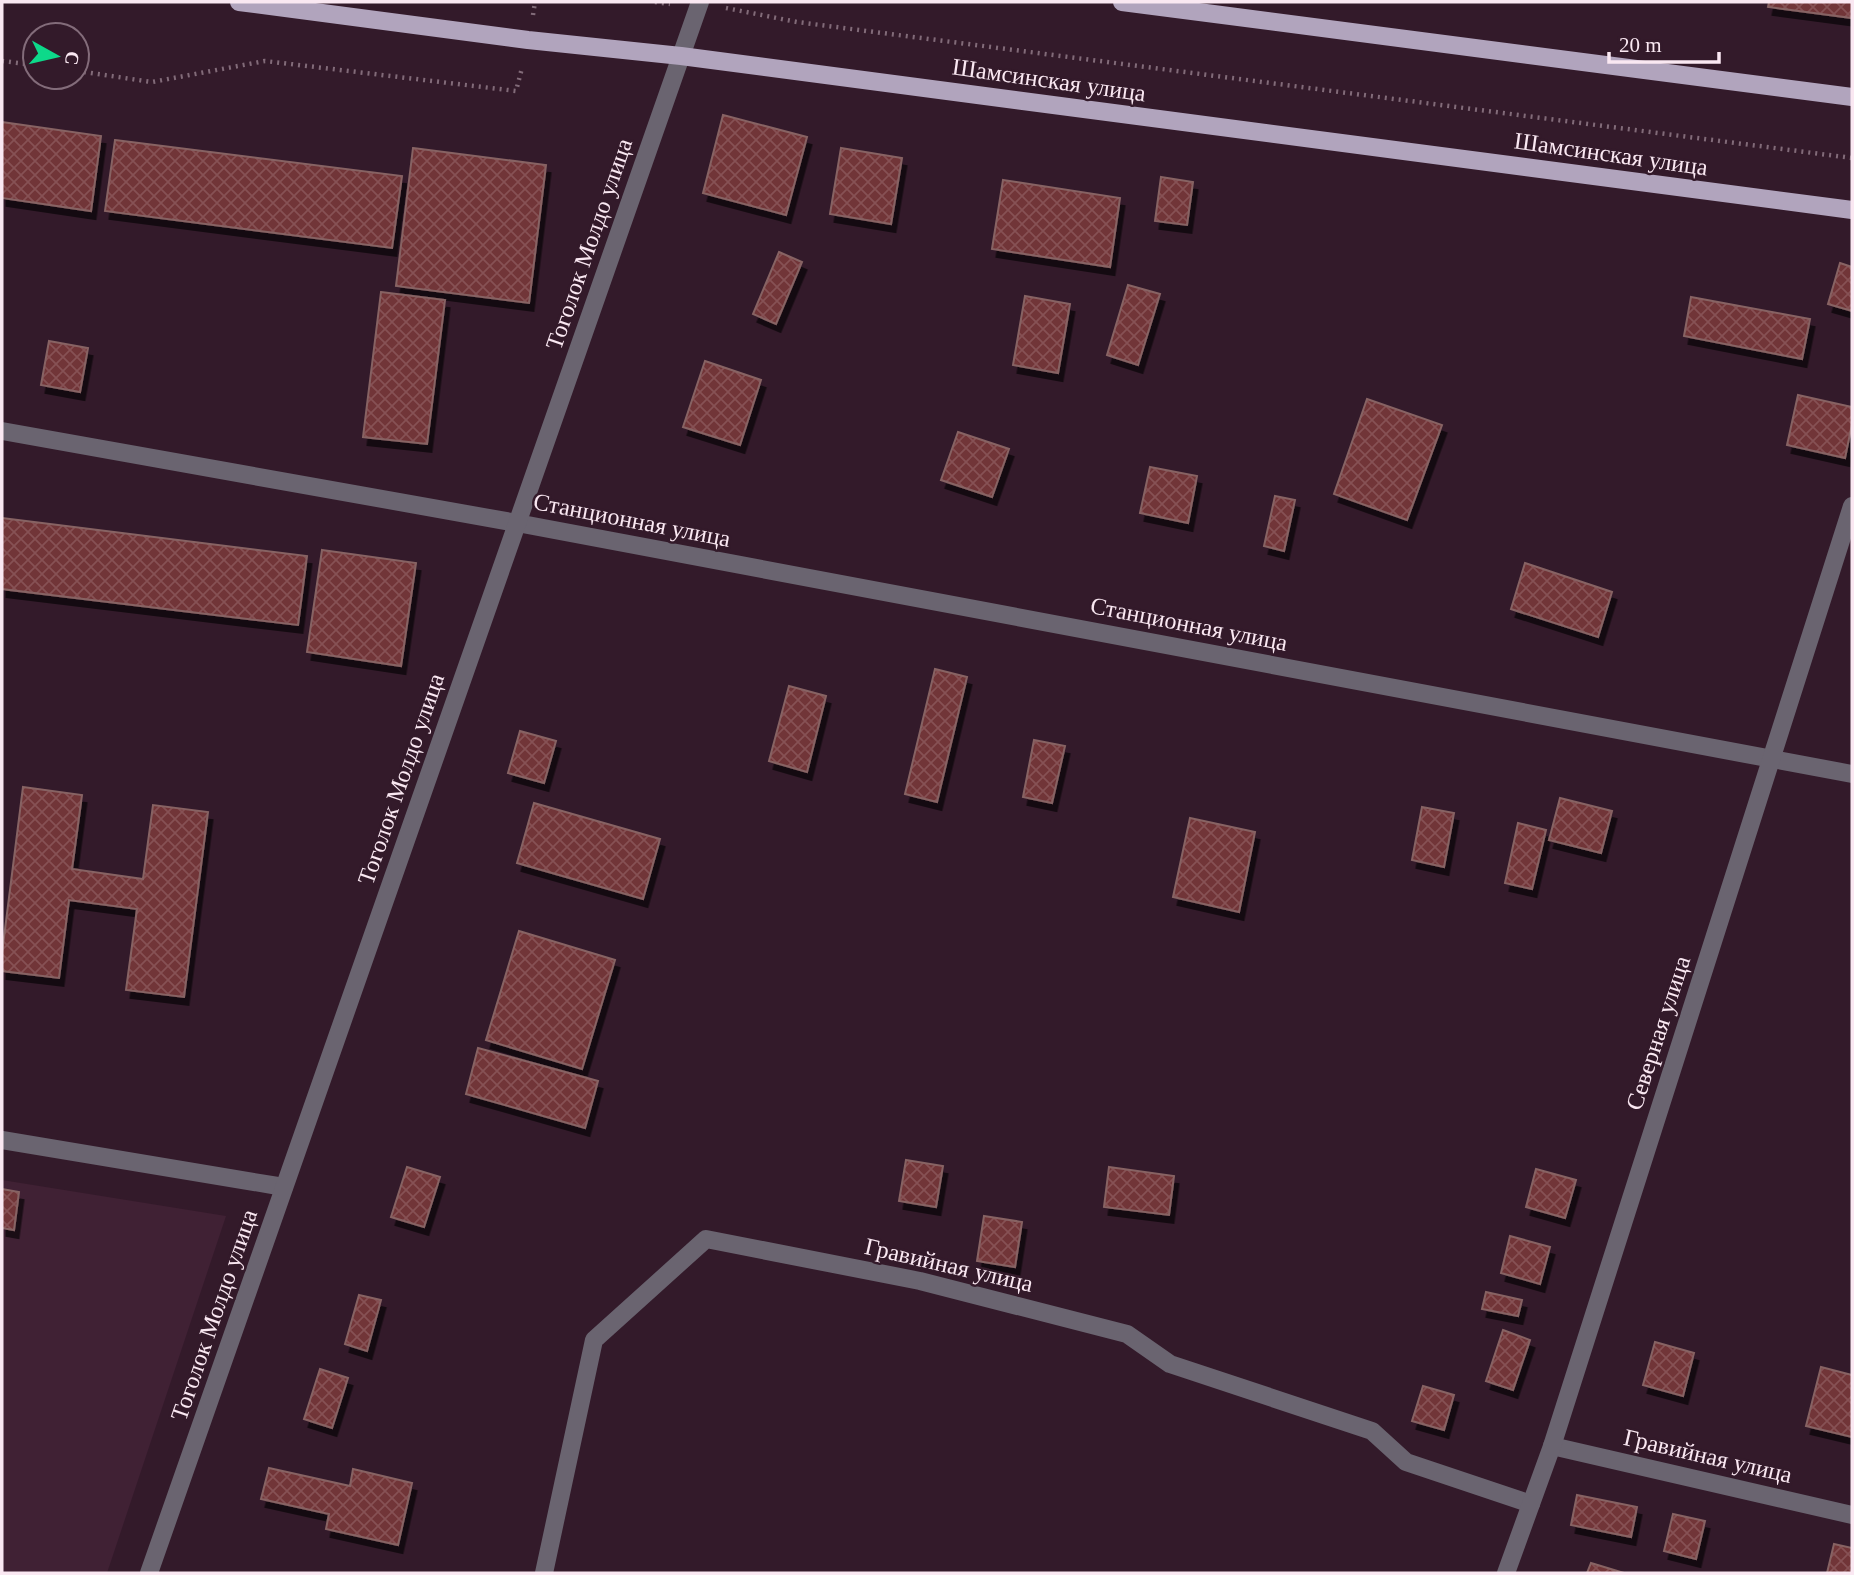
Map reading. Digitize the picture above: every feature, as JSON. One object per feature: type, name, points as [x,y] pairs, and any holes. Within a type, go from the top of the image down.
[{"type":"main road","name":"Шамсинская улица","points":[[239,2],[528,40],[681,56],[1852,210]]},
{"type":"main road","points":[[1122,2],[1852,97]]},
{"type":"street","name":"Тоголок Молдо улица","points":[[149,1573],[699,2]]},
{"type":"street","name":"Станционная улица","points":[[2,431],[517,523],[1852,774]]},
{"type":"street","name":"Северная улица","points":[[1506,1573],[1552,1446],[1852,506]]},
{"type":"street","points":[[2,1140],[284,1187]]},
{"type":"street","name":"Гравийная улица","points":[[544,1573],[594,1340],[706,1239],[920,1281],[1127,1334],[1170,1364],[1372,1431],[1406,1462],[1531,1504]]},
{"type":"street","name":"Гравийная улица","points":[[1552,1446],[1852,1515]]},
{"type":"path","points":[[91,73],[152,82],[265,61],[516,91],[535,2]]},
{"type":"path","points":[[655,2],[691,7],[699,2],[797,22],[1852,158]]},
{"type":"path","points":[[2,61],[21,63]]},
{"type":"shaded area","points":[[2,1180],[226,1216],[107,1573],[2,1573]]},
{"type":"building","points":[[1769,2],[1852,2],[1852,18],[1768,7]]},
{"type":"building","points":[[723,115],[807,137],[786,215],[703,193]]},
{"type":"building","points":[[2,122],[101,136],[91,211],[2,198]]},
{"type":"building","points":[[115,140],[402,176],[392,248],[105,211]]},
{"type":"building","points":[[413,148],[546,165],[529,303],[396,286]]},
{"type":"building","points":[[841,148],[902,158],[891,224],[830,214]]},
{"type":"building","points":[[1161,177],[1193,182],[1187,225],[1155,221]]},
{"type":"building","points":[[1003,180],[1120,198],[1110,267],[992,249]]},
{"type":"building","points":[[779,252],[802,262],[776,324],[753,314]]},
{"type":"building","points":[[1840,263],[1852,267],[1852,311],[1828,304]]},
{"type":"building","points":[[1128,285],[1160,294],[1138,365],[1107,355]]},
{"type":"building","points":[[381,292],[445,300],[427,444],[363,437]]},
{"type":"building","points":[[1025,296],[1070,304],[1058,373],[1013,365]]},
{"type":"building","points":[[1691,297],[1810,319],[1802,359],[1684,336]]},
{"type":"building","points":[[49,341],[88,348],[80,392],[41,385]]},
{"type":"building","points":[[705,361],[761,380],[740,445],[683,427]]},
{"type":"building","points":[[1798,395],[1852,407],[1852,424],[1845,458],[1787,445]]},
{"type":"building","points":[[1367,399],[1442,425],[1407,520],[1334,494]]},
{"type":"building","points":[[958,432],[1009,449],[992,497],[941,480]]},
{"type":"building","points":[[1150,467],[1197,476],[1188,523],[1140,513]]},
{"type":"building","points":[[1275,496],[1295,500],[1284,551],[1264,546]]},
{"type":"building","points":[[2,518],[307,556],[298,625],[2,589]]},
{"type":"building","points":[[322,550],[416,563],[401,666],[307,652]]},
{"type":"building","points":[[1525,563],[1612,592],[1598,637],[1511,609]]},
{"type":"building","points":[[935,669],[967,677],[937,802],[905,794]]},
{"type":"building","points":[[789,686],[826,696],[807,772],[769,761]]},
{"type":"building","points":[[520,731],[556,741],[544,783],[508,773]]},
{"type":"building","points":[[1034,740],[1065,746],[1052,803],[1023,797]]},
{"type":"building","points":[[23,787],[82,795],[72,869],[143,879],[153,805],[208,812],[184,997],[126,990],[137,909],[69,900],[59,978],[2,971]]},
{"type":"building","points":[[1560,798],[1612,811],[1601,853],[1549,840]]},
{"type":"building","points":[[534,803],[660,839],[643,899],[517,863]]},
{"type":"building","points":[[1422,807],[1454,813],[1444,867],[1412,860]]},
{"type":"building","points":[[1190,818],[1255,832],[1239,912],[1173,897]]},
{"type":"building","points":[[1518,823],[1546,830],[1532,889],[1505,883]]},
{"type":"building","points":[[519,931],[615,960],[582,1069],[486,1040]]},
{"type":"building","points":[[478,1048],[598,1081],[585,1128],[466,1094]]},
{"type":"building","points":[[906,1160],[943,1166],[936,1207],[899,1201]]},
{"type":"building","points":[[407,1167],[440,1177],[424,1227],[391,1217]]},
{"type":"building","points":[[1109,1167],[1174,1176],[1169,1215],[1104,1207]]},
{"type":"building","points":[[1536,1169],[1576,1180],[1565,1218],[1526,1207]]},
{"type":"building","points":[[2,1189],[19,1192],[14,1230],[2,1228]]},
{"type":"building","points":[[984,1216],[1022,1222],[1015,1267],[977,1261]]},
{"type":"building","points":[[1510,1236],[1550,1247],[1540,1284],[1501,1273]]},
{"type":"building","points":[[1486,1292],[1522,1300],[1518,1316],[1482,1309]]},
{"type":"building","points":[[359,1295],[381,1300],[367,1351],[345,1344]]},
{"type":"building","points":[[1503,1330],[1530,1340],[1513,1390],[1486,1381]]},
{"type":"building","points":[[1655,1342],[1694,1353],[1683,1396],[1643,1385]]},
{"type":"building","points":[[1821,1367],[1852,1375],[1852,1437],[1806,1426]]},
{"type":"building","points":[[320,1369],[348,1378],[332,1428],[304,1419]]},
{"type":"building","points":[[1423,1386],[1454,1395],[1444,1430],[1412,1421]]},
{"type":"building","points":[[269,1468],[350,1486],[353,1469],[412,1483],[398,1545],[326,1529],[329,1514],[261,1499]]},
{"type":"building","points":[[1577,1495],[1637,1507],[1631,1537],[1571,1525]]},
{"type":"building","points":[[1673,1514],[1705,1521],[1696,1559],[1664,1551]]},
{"type":"building","points":[[1834,1544],[1852,1548],[1852,1573],[1827,1573]]},
{"type":"building","points":[[1591,1563],[1624,1573],[1587,1573]]}]
